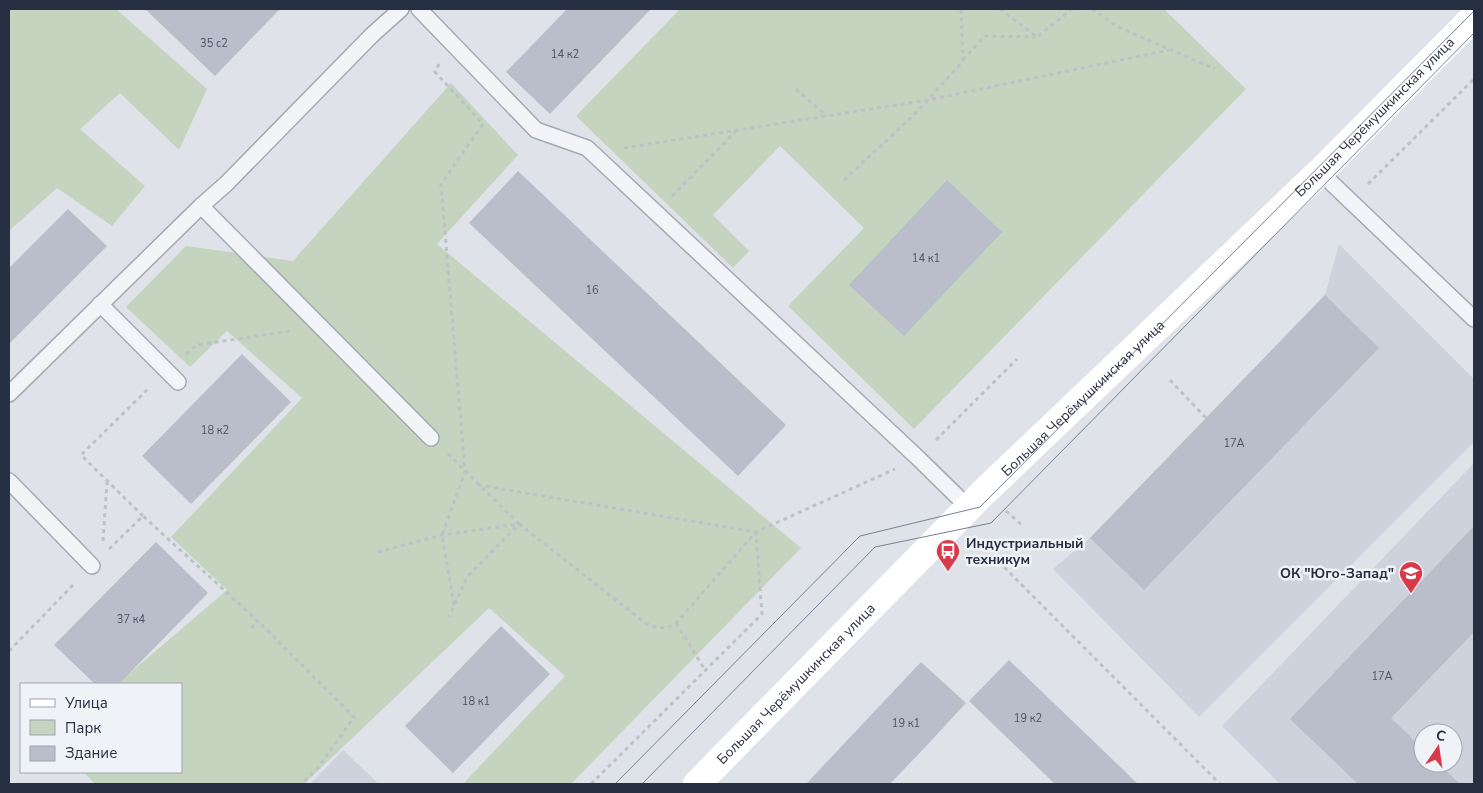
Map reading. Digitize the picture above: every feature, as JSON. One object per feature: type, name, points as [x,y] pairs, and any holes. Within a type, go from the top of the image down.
[{"type":"main road","name":"Большая Черёмушкинская улица","points":[[697,784],[969,508],[1320,172],[1474,17]]},
{"type":"lane","points":[[9,394],[201,206],[226,184],[372,35],[401,9]]},
{"type":"lane","points":[[419,9],[536,130],[587,148],[969,508]]},
{"type":"lane","points":[[1320,172],[1474,319]]},
{"type":"lane","points":[[201,206],[431,438]]},
{"type":"lane","points":[[100,304],[178,382]]},
{"type":"lane","points":[[9,481],[96,561]]},
{"type":"path","points":[[961,9],[963,61]]},
{"type":"path","points":[[1000,9],[1037,37]]},
{"type":"path","points":[[844,180],[918,111],[985,36],[1037,37],[1072,9]]},
{"type":"path","points":[[1092,9],[1118,27],[1215,69]]},
{"type":"path","points":[[451,42],[435,72],[483,124],[441,184],[465,472],[442,535],[454,605]]},
{"type":"path","points":[[599,159],[612,150],[928,100],[1169,50]]},
{"type":"path","points":[[1351,200],[1474,79]]},
{"type":"path","points":[[796,90],[827,116]]},
{"type":"path","points":[[656,212],[736,130]]},
{"type":"path","points":[[197,345],[320,326]]},
{"type":"path","points":[[930,446],[1017,359]]},
{"type":"path","points":[[1170,380],[1206,418]]},
{"type":"path","points":[[137,400],[80,455],[143,516],[258,621],[354,717],[318,768],[301,784]]},
{"type":"path","points":[[431,438],[519,524],[644,622],[653,627],[663,629],[676,623],[756,532],[918,458]]},
{"type":"path","points":[[96,561],[107,481]]},
{"type":"path","points":[[478,485],[756,532]]},
{"type":"path","points":[[9,650],[143,516]]},
{"type":"path","points":[[378,552],[442,535],[519,524]]},
{"type":"path","points":[[449,617],[467,577],[519,524]]},
{"type":"path","points":[[591,784],[762,614],[756,532]]},
{"type":"path","points":[[993,556],[1220,784]]},
{"type":"path","points":[[251,628],[258,621]]},
{"type":"path","points":[[676,623],[705,670]]},
{"type":"shaded area","points":[[1339,244],[1474,379],[1474,442],[1199,717],[1053,569],[1090,538],[1325,295]]},
{"type":"shaded area","name":"ОК \"Юго-Запад\"","points":[[1474,463],[1474,784],[1280,784],[1222,726]]},
{"type":"shaded area","points":[[343,750],[379,784],[310,784]]},
{"type":"green space","points":[[9,9],[116,9],[207,89],[179,150],[120,93],[80,129],[145,186],[112,226],[57,188],[9,231]]},
{"type":"green space","points":[[680,9],[1164,9],[1246,89],[914,429],[788,306],[864,228],[780,146],[713,215],[749,251],[733,268],[576,116]]},
{"type":"green space","points":[[451,83],[518,155],[437,244],[801,548],[571,784],[463,784],[565,676],[489,608],[304,784],[95,784],[85,773],[182,773],[182,683],[118,683],[227,590],[171,537],[302,398],[227,331],[190,367],[126,307],[186,246],[293,261]]},
{"type":"building","points":[[145,9],[280,9],[215,76]]},
{"type":"building","points":[[567,9],[651,9],[550,114],[506,72]]},
{"type":"building","points":[[518,171],[786,425],[738,476],[469,223]]},
{"type":"building","points":[[947,180],[1002,232],[904,336],[849,285]]},
{"type":"building","points":[[68,209],[107,246],[9,344],[9,268]]},
{"type":"building","points":[[1325,295],[1379,348],[1144,590],[1090,538]]},
{"type":"building","points":[[242,354],[291,402],[191,504],[142,456]]},
{"type":"building","points":[[1474,526],[1474,632],[1391,718],[1413,739],[1413,773],[1448,773],[1460,784],[1358,784],[1290,719]]},
{"type":"building","points":[[156,542],[208,593],[120,683],[94,683],[54,645]]},
{"type":"building","points":[[501,626],[550,674],[453,773],[405,726]]},
{"type":"building","points":[[1009,660],[1138,784],[1055,784],[969,701]]},
{"type":"building","points":[[921,662],[966,703],[930,742],[890,784],[806,784]]},
{"type":"tram line","points":[[615,784],[860,536],[980,507],[1474,11]]},
{"type":"tram line","points":[[642,784],[875,547],[991,523],[1474,33]]},
{"type":"place","name":"Индустриальный техникум","points":[[948,572]]},
{"type":"place","name":"ОК \"Юго-Запад\"","points":[[1411,594]]}]
